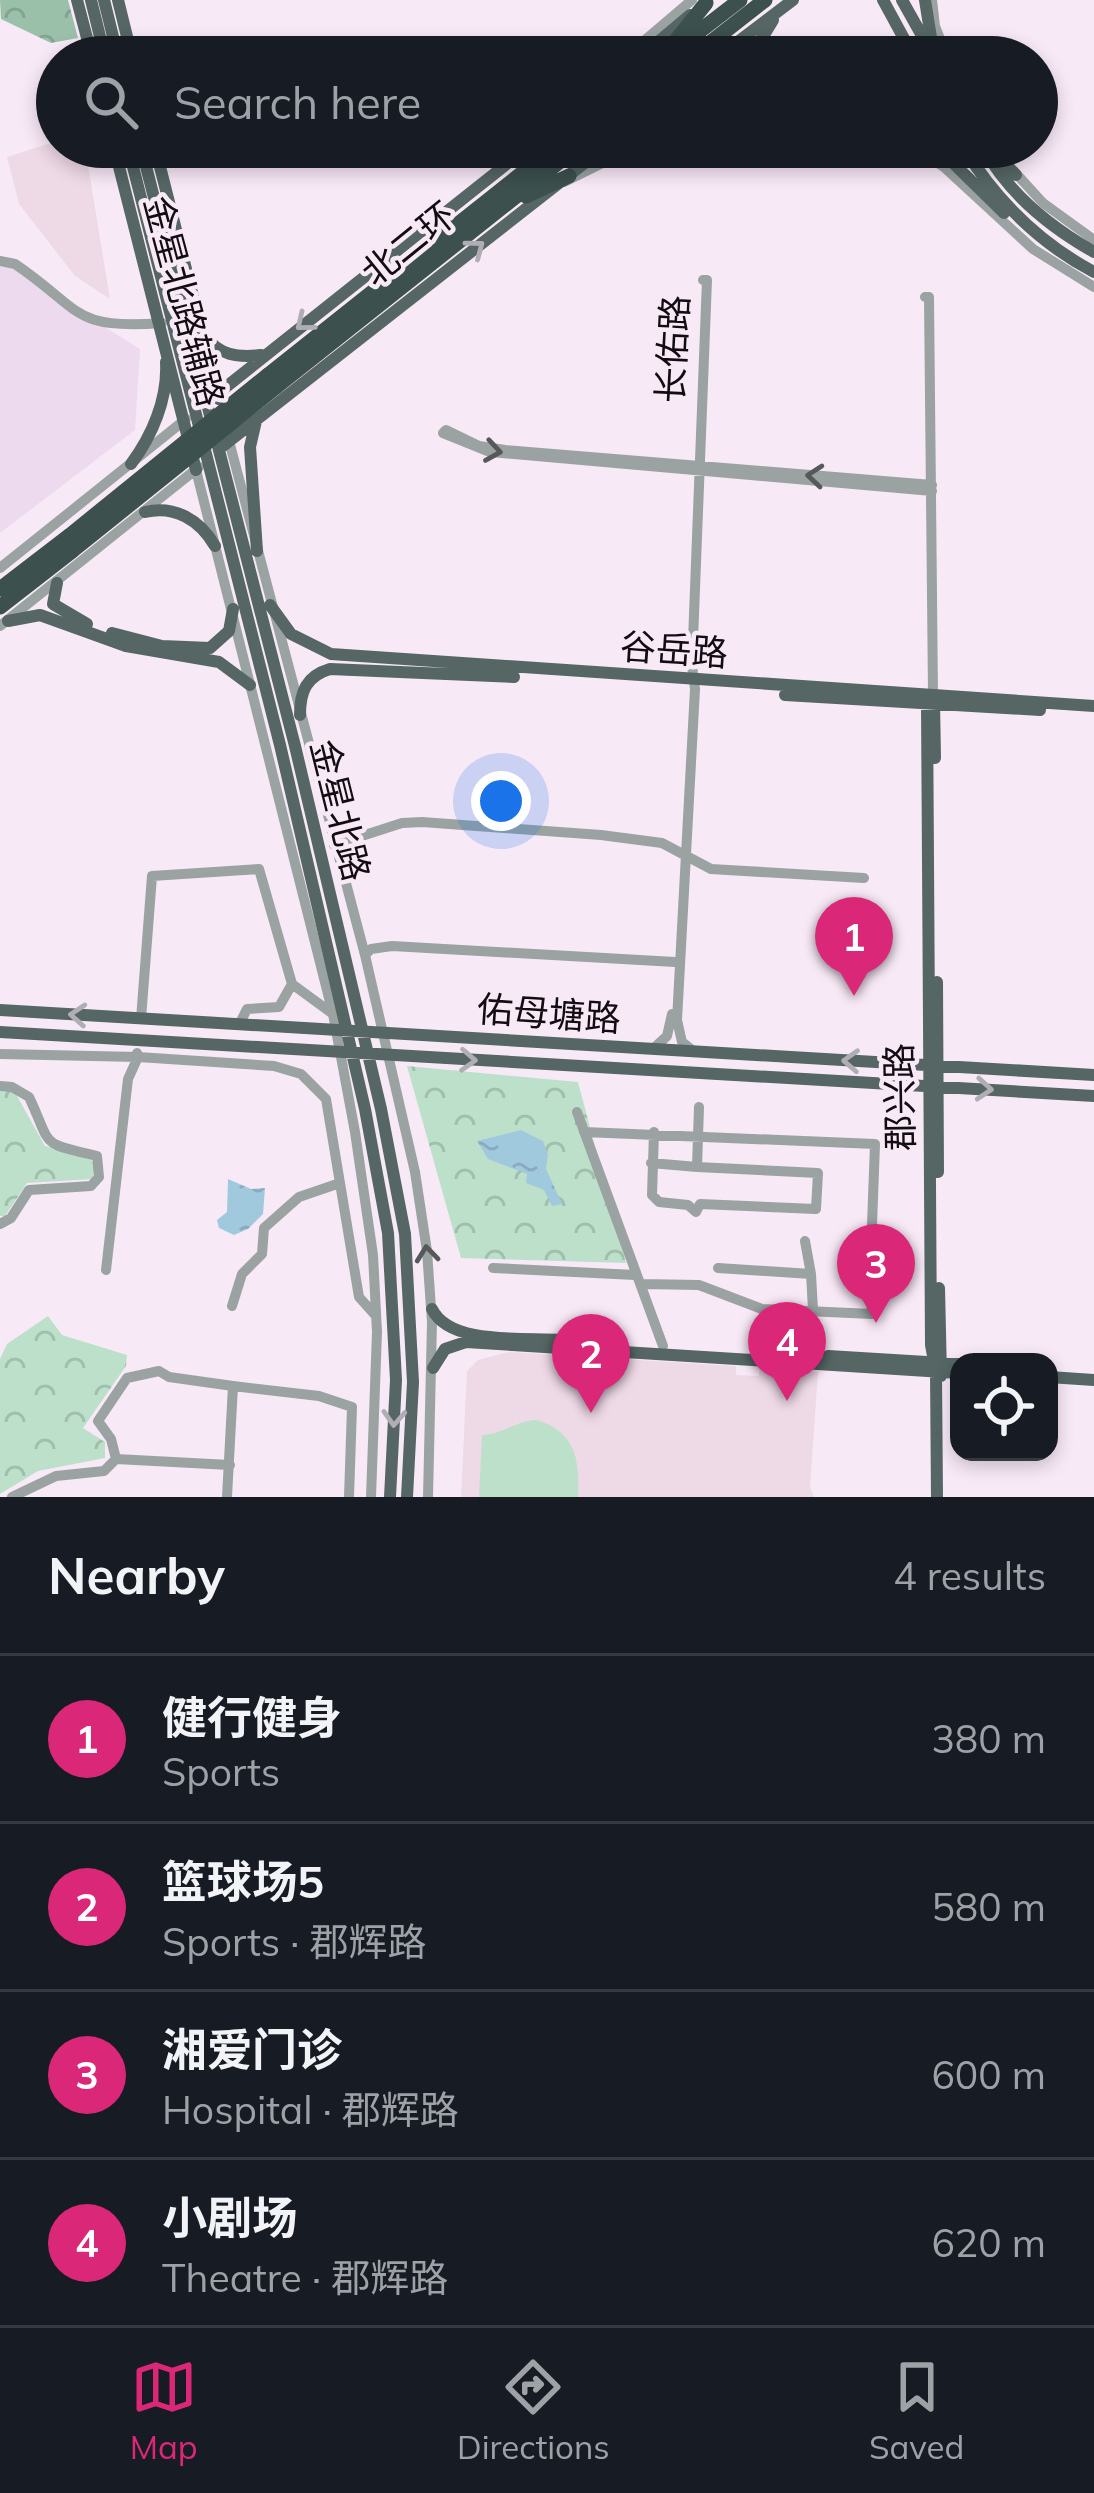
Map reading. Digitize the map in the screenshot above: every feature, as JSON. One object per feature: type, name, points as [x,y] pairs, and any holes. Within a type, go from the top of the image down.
[{"type":"highway","points":[[692,36],[740,0]]},
{"type":"highway","points":[[719,36],[765,0]]},
{"type":"highway","points":[[679,36],[703,1]]},
{"type":"highway","name":"北二环","points":[[272,381],[530,168]]},
{"type":"highway","name":"北二环","points":[[272,381],[551,168]]},
{"type":"highway","points":[[497,211],[565,179]]},
{"type":"highway","points":[[0,589],[70,543],[272,381]]},
{"type":"highway","points":[[3,618],[70,543]]},
{"type":"main road","points":[[77,0],[86,36]]},
{"type":"main road","points":[[91,0],[100,36]]},
{"type":"main road","points":[[104,0],[113,36]]},
{"type":"main road","points":[[118,0],[127,36]]},
{"type":"main road","points":[[883,0],[902,36]]},
{"type":"main road","points":[[902,0],[923,36]]},
{"type":"main road","points":[[929,0],[933,36]]},
{"type":"main road","points":[[664,36],[703,1]]},
{"type":"main road","points":[[746,36],[788,4]]},
{"type":"main road","points":[[764,36],[788,4]]},
{"type":"main road","points":[[896,25],[898,36]]},
{"type":"main road","name":"金星北路辅路","points":[[120,168],[163,327],[218,450]]},
{"type":"main road","name":"金星北路","points":[[134,168],[218,450],[363,1032],[405,1234],[412,1382],[407,1497]]},
{"type":"main road","name":"金星北路","points":[[146,168],[202,406]]},
{"type":"main road","name":"金星北路辅路","points":[[161,168],[204,334],[196,470]]},
{"type":"main road","points":[[202,406],[501,168]]},
{"type":"main road","points":[[218,450],[579,168]]},
{"type":"main road","points":[[958,168],[1011,219],[1094,272]]},
{"type":"main road","points":[[978,168],[1046,243]]},
{"type":"main road","points":[[1003,168],[1022,197],[1094,252]]},
{"type":"main road","points":[[1010,168],[1016,175]]},
{"type":"main road","points":[[181,301],[217,349],[232,356],[268,353]]},
{"type":"main road","points":[[130,464],[152,429],[164,394],[163,327]]},
{"type":"main road","points":[[256,550],[250,447],[260,414]]},
{"type":"main road","name":"金星北路","points":[[218,450],[388,1233],[396,1380],[390,1497]]},
{"type":"main road","points":[[145,512],[159,509],[182,515],[200,525],[215,546]]},
{"type":"main road","points":[[57,583],[52,598],[58,610],[96,628],[162,646],[210,648],[229,631],[232,609]]},
{"type":"main road","name":"谷岳路","points":[[270,605],[291,634],[332,654],[691,685],[1094,710]]},
{"type":"main road","points":[[3,618],[40,615],[126,646],[219,662],[250,685]]},
{"type":"main road","points":[[301,715],[301,695],[308,682],[322,671],[342,668],[691,685]]},
{"type":"main road","name":"郡兴路","points":[[931,700],[939,1497]]},
{"type":"main road","name":"佑母塘路","points":[[0,1010],[1094,1075]]},
{"type":"main road","name":"佑母塘路","points":[[0,1032],[1094,1096]]},
{"type":"main road","points":[[432,1309],[444,1325],[464,1334],[950,1371]]},
{"type":"main road","points":[[433,1368],[445,1349],[466,1342],[950,1365]]},
{"type":"main road","points":[[1058,1374],[1094,1376]]},
{"type":"street","points":[[929,0],[939,36]]},
{"type":"street","points":[[654,36],[703,1]]},
{"type":"street","points":[[565,179],[597,168]]},
{"type":"street","points":[[946,168],[1033,249],[1094,287]]},
{"type":"street","points":[[1016,175],[1056,214],[1094,240]]},
{"type":"street","points":[[0,261],[15,264],[91,322],[163,327]]},
{"type":"street","name":"长佑路","points":[[695,1052],[682,1042],[677,1024],[703,280],[707,280],[698,468]]},
{"type":"street","points":[[929,488],[925,297],[929,297],[931,700]]},
{"type":"street","points":[[0,568],[202,406]]},
{"type":"street","points":[[698,468],[491,448],[446,430],[443,434],[490,452],[929,488]]},
{"type":"street","points":[[3,618],[57,583],[218,450],[256,550],[365,956],[416,1172],[432,1309],[428,1497]]},
{"type":"street","points":[[196,470],[342,1031]]},
{"type":"street","points":[[334,845],[402,823],[422,822],[602,835],[662,843],[711,868],[864,878]]},
{"type":"street","name":"长佑路","points":[[650,1050],[664,1040],[671,1025],[684,854]]},
{"type":"street","points":[[141,1019],[152,876],[259,869],[292,984],[334,1014]]},
{"type":"street","points":[[365,956],[371,949],[392,946],[675,962]]},
{"type":"street","points":[[239,1025],[247,1010],[279,1007],[292,984]]},
{"type":"street","points":[[106,1270],[128,1079],[138,1057],[130,1039]]},
{"type":"street","points":[[346,1053],[373,1255],[371,1497]]},
{"type":"street","points":[[0,1054],[274,1066],[302,1074],[326,1100],[359,1297],[376,1316]]},
{"type":"street","points":[[0,1086],[29,1097],[40,1133],[56,1147],[98,1156],[99,1177],[91,1186],[29,1190],[11,1218],[0,1224]]},
{"type":"street","points":[[697,1167],[699,1107]]},
{"type":"street","points":[[578,1112],[663,1346]]},
{"type":"street","points":[[494,1268],[699,1285],[762,1309],[872,1314],[874,1144],[584,1132]]},
{"type":"street","points":[[652,1163],[818,1173],[816,1209],[700,1204],[696,1212],[688,1205],[659,1202],[652,1195],[652,1163],[654,1132]]},
{"type":"street","points":[[99,1177],[116,1186]]},
{"type":"street","points":[[232,1306],[242,1274],[262,1254],[264,1228],[299,1197],[340,1183]]},
{"type":"street","points":[[805,1241],[813,1310]]},
{"type":"street","points":[[718,1268],[811,1274]]},
{"type":"street","points":[[116,1459],[111,1439],[98,1421],[127,1378],[159,1371],[169,1377],[320,1396],[352,1407],[350,1497]]},
{"type":"street","points":[[227,1497],[233,1386]]},
{"type":"street","points":[[116,1459],[230,1466]]},
{"type":"street","points":[[12,1497],[56,1476],[104,1472],[116,1459]]},
{"type":"shaded area","points":[[36,148],[36,168],[88,168],[110,299],[75,276],[19,204],[7,157]]},
{"type":"shaded area","points":[[0,261],[140,349],[135,430],[0,533]]},
{"type":"shaded area","points":[[509,1352],[736,1366],[736,1375],[759,1376],[760,1368],[818,1372],[810,1487],[814,1497],[461,1497],[467,1371],[478,1360]]},
{"type":"green space","points":[[0,0],[68,0],[77,36],[36,36],[1,19]]},
{"type":"green space","points":[[407,1066],[578,1082],[626,1263],[461,1258]]},
{"type":"green space","points":[[12,1087],[45,1146],[84,1155],[95,1163],[93,1179],[27,1183],[5,1216],[0,1216],[0,1088]]},
{"type":"green space","points":[[48,1316],[62,1335],[127,1355],[126,1366],[83,1428],[105,1442],[105,1458],[38,1471],[0,1494],[0,1359],[7,1344]]},
{"type":"green space","points":[[536,1420],[560,1432],[573,1449],[578,1497],[479,1497],[482,1435]]},
{"type":"water","points":[[521,1130],[543,1141],[546,1169],[562,1204],[552,1206],[544,1190],[526,1183],[527,1174],[488,1159],[477,1141]]},
{"type":"water","points":[[228,1179],[251,1189],[265,1188],[263,1214],[234,1235],[219,1228],[217,1220],[227,1212]]},
{"type":"place","name":"健行健身","points":[[854,996]]},
{"type":"place","name":"湘爱门诊","points":[[876,1323]]},
{"type":"place","name":"小剧场","points":[[787,1401]]},
{"type":"place","name":"篮球场5","points":[[591,1413]]}]
